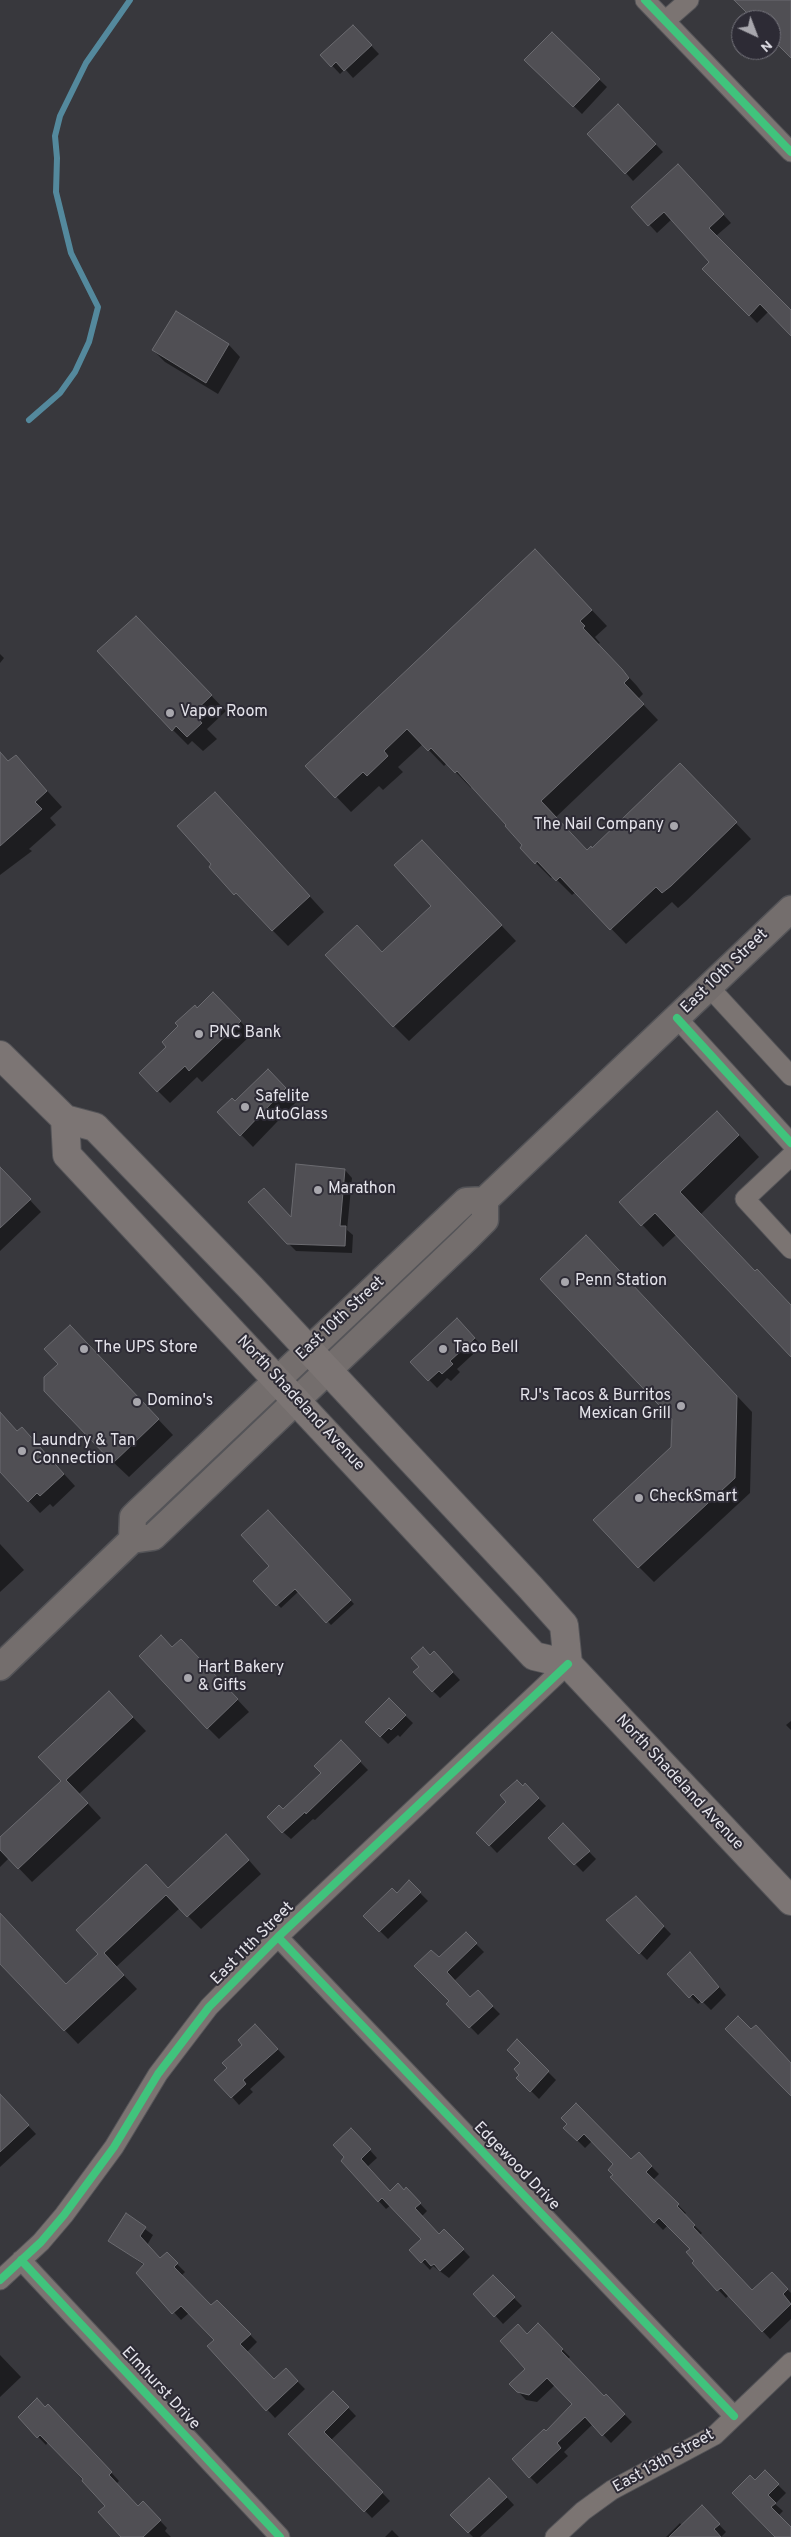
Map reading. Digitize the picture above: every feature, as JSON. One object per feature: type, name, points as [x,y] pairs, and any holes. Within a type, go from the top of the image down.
[{"type":"main road","name":"East 10th Street","points":[[485,1200],[485,1220],[153,1537],[132,1540],[133,1517],[466,1201],[485,1200],[791,909]]},
{"type":"main road","points":[[0,1054],[65,1119],[95,1127],[328,1371],[564,1625],[568,1664]]},
{"type":"main road","name":"North Shadeland Avenue","points":[[65,1119],[67,1155],[534,1656],[568,1664],[791,1901]]},
{"type":"main road","points":[[0,1667],[132,1540]]},
{"type":"street","points":[[645,0],[791,152]]},
{"type":"street","points":[[665,22],[688,0]]},
{"type":"street","points":[[709,987],[791,1076]]},
{"type":"street","points":[[677,1018],[791,1143]]},
{"type":"street","points":[[791,1156],[745,1199],[791,1249]]},
{"type":"street","name":"East 11th Street","points":[[0,2280],[47,2235],[92,2178],[114,2147],[158,2074],[209,2007],[278,1936],[568,1664]]},
{"type":"street","name":"Edgewood Drive","points":[[278,1936],[734,2416]]},
{"type":"street","name":"Elmhurst Drive","points":[[21,2260],[280,2537]]},
{"type":"street","name":"East 13th Street","points":[[555,2537],[583,2511],[612,2490],[715,2435],[791,2362]]},
{"type":"building","points":[[734,0],[791,0],[791,58],[781,48],[781,10],[744,10]]},
{"type":"building","points":[[353,25],[372,45],[344,71],[336,62],[331,67],[320,55]]},
{"type":"building","points":[[552,32],[600,79],[573,107],[524,60]]},
{"type":"building","points":[[618,104],[656,144],[625,174],[587,134]]},
{"type":"building","points":[[678,164],[724,214],[709,228],[791,310],[791,336],[760,304],[749,316],[702,269],[709,262],[664,212],[648,226],[631,207]]},
{"type":"building","points":[[176,311],[229,344],[206,383],[152,350]]},
{"type":"building","points":[[535,549],[592,610],[580,621],[585,626],[583,628],[622,669],[629,678],[624,683],[644,704],[541,801],[587,850],[591,846],[592,848],[680,763],[737,822],[671,886],[662,893],[656,887],[610,930],[560,877],[556,881],[537,861],[535,864],[520,848],[522,845],[506,825],[457,771],[455,773],[431,748],[428,751],[407,729],[384,751],[388,756],[367,776],[363,772],[335,798],[305,766]]},
{"type":"building","points":[[136,616],[212,695],[193,713],[202,723],[187,737],[176,726],[172,731],[97,651]]},
{"type":"building","points":[[0,752],[8,761],[16,755],[47,791],[35,802],[42,809],[0,846]]},
{"type":"building","points":[[215,792],[310,896],[272,931],[236,893],[234,895],[209,867],[211,864],[177,826]]},
{"type":"building","points":[[422,840],[502,925],[393,1027],[325,955],[357,925],[382,952],[431,906],[394,865]]},
{"type":"building","name":"PNC Bank","points":[[213,992],[241,1021],[189,1071],[185,1066],[157,1092],[139,1073],[166,1047],[162,1042],[178,1026],[175,1023],[195,1005],[197,1008]]},
{"type":"building","name":"Safelite AutoGlass","points":[[268,1069],[286,1088],[240,1136],[217,1112],[232,1098],[235,1101]]},
{"type":"building","points":[[717,1111],[739,1135],[680,1192],[755,1271],[757,1269],[791,1305],[791,1357],[655,1213],[641,1226],[619,1202]]},
{"type":"building","points":[[296,1164],[345,1169],[340,1226],[346,1226],[345,1246],[287,1244],[248,1202],[264,1188],[291,1217]]},
{"type":"building","points":[[0,1167],[31,1199],[0,1228]]},
{"type":"building","points":[[586,1235],[737,1396],[735,1478],[638,1568],[593,1520],[671,1447],[672,1419],[540,1279]]},
{"type":"building","name":"Taco Bell","points":[[457,1318],[475,1338],[450,1361],[453,1364],[442,1374],[439,1371],[428,1381],[410,1362]]},
{"type":"building","points":[[70,1325],[159,1419],[113,1463],[44,1391],[44,1377],[58,1364],[44,1349]]},
{"type":"building","name":"Laundry & Tan Connection","points":[[0,1412],[17,1431],[22,1427],[64,1474],[40,1496],[37,1493],[28,1502],[0,1472]]},
{"type":"building","points":[[268,1510],[351,1600],[326,1623],[295,1589],[276,1606],[253,1581],[269,1566],[241,1535]]},
{"type":"building","name":"Hart Bakery & Gifts","points":[[161,1635],[172,1647],[181,1639],[238,1699],[207,1729],[139,1656]]},
{"type":"building","points":[[423,1647],[430,1655],[434,1651],[453,1672],[432,1692],[413,1672],[419,1667],[411,1658]]},
{"type":"building","points":[[109,1691],[133,1717],[66,1780],[88,1803],[18,1869],[0,1850],[0,1837],[61,1781],[38,1757]]},
{"type":"building","points":[[389,1698],[406,1715],[391,1730],[389,1728],[380,1737],[365,1722]]},
{"type":"building","points":[[341,1740],[361,1761],[306,1814],[305,1812],[282,1833],[267,1817],[279,1805],[283,1809],[321,1773],[314,1766]]},
{"type":"building","points":[[517,1780],[523,1786],[525,1783],[539,1798],[489,1846],[476,1833],[506,1802],[500,1795]]},
{"type":"building","points":[[563,1823],[590,1851],[574,1865],[548,1838]]},
{"type":"building","points":[[226,1834],[249,1860],[187,1917],[166,1895],[104,1953],[124,1975],[64,2031],[0,1964],[0,1913],[66,1984],[98,1954],[76,1930],[146,1864],[168,1888]]},
{"type":"building","points":[[409,1880],[421,1892],[379,1932],[363,1916],[392,1888],[397,1893]]},
{"type":"building","points":[[636,1896],[664,1926],[639,1954],[606,1920]]},
{"type":"building","points":[[466,1932],[477,1943],[447,1972],[470,1997],[478,1990],[493,2006],[469,2028],[446,2004],[449,2001],[414,1966],[431,1950],[439,1957]]},
{"type":"building","points":[[690,1952],[719,1987],[702,2003],[693,1994],[689,1998],[667,1974]]},
{"type":"building","points":[[738,2016],[751,2029],[756,2025],[791,2063],[791,2096],[725,2029]]},
{"type":"building","points":[[255,2024],[278,2049],[243,2080],[246,2084],[231,2098],[214,2080],[227,2068],[222,2063],[242,2045],[238,2040]]},
{"type":"building","points":[[517,2039],[549,2071],[530,2092],[516,2078],[519,2075],[514,2069],[520,2063],[507,2050]]},
{"type":"building","points":[[0,2094],[29,2125],[0,2152]]},
{"type":"building","points":[[576,2103],[631,2159],[639,2152],[652,2166],[646,2172],[679,2204],[677,2206],[695,2225],[693,2227],[752,2290],[772,2272],[788,2289],[783,2294],[791,2304],[762,2332],[721,2288],[717,2291],[692,2263],[694,2261],[686,2252],[690,2249],[659,2218],[654,2223],[610,2177],[613,2175],[608,2170],[613,2164],[584,2134],[577,2141],[563,2128],[567,2124],[561,2118]]},
{"type":"building","points":[[351,2128],[371,2149],[361,2159],[390,2191],[398,2183],[404,2190],[406,2187],[421,2203],[415,2208],[439,2234],[444,2229],[464,2249],[440,2271],[434,2264],[431,2266],[425,2259],[421,2263],[409,2250],[421,2239],[382,2198],[378,2202],[341,2161],[344,2157],[333,2145]]},
{"type":"building","points":[[126,2213],[146,2227],[140,2236],[160,2258],[167,2252],[178,2263],[174,2267],[211,2305],[217,2300],[251,2334],[240,2344],[274,2379],[286,2368],[298,2381],[266,2411],[207,2346],[214,2340],[181,2306],[172,2314],[136,2273],[144,2264],[108,2241]]},
{"type":"building","points":[[493,2275],[515,2297],[494,2317],[473,2294]]},
{"type":"building","points":[[538,2323],[563,2349],[561,2351],[604,2396],[606,2394],[625,2414],[602,2436],[585,2417],[557,2443],[561,2448],[529,2478],[512,2459],[544,2429],[546,2431],[572,2404],[547,2378],[529,2395],[517,2392],[509,2384],[525,2369],[500,2341],[518,2324],[527,2334]]},
{"type":"building","points":[[333,2391],[349,2407],[324,2432],[383,2492],[364,2512],[288,2434]]},
{"type":"building","points":[[37,2398],[45,2407],[48,2404],[112,2472],[109,2475],[138,2506],[143,2501],[161,2520],[143,2537],[121,2537],[98,2512],[105,2506],[82,2481],[83,2479],[40,2435],[37,2438],[18,2417]]},
{"type":"building","points":[[765,2470],[779,2484],[768,2495],[776,2503],[771,2507],[791,2527],[791,2537],[775,2537],[732,2493],[750,2475],[755,2480]]},
{"type":"building","points":[[489,2478],[507,2497],[468,2533],[450,2515]]},
{"type":"building","points":[[702,2505],[720,2524],[714,2529],[721,2537],[669,2537]]},
{"type":"waterway","points":[[29,420],[60,393],[75,372],[89,342],[98,307],[71,253],[56,192],[57,158],[55,136],[60,116],[86,63],[130,0]]},
{"type":"cycle path","points":[[645,0],[791,152]]},
{"type":"cycle path","points":[[677,1018],[791,1143]]},
{"type":"cycle path","points":[[0,2280],[41,2242],[64,2215],[114,2147],[158,2074],[209,2007],[278,1937],[568,1664]]},
{"type":"cycle path","points":[[278,1937],[734,2416]]},
{"type":"cycle path","points":[[21,2260],[280,2537]]},
{"type":"place","name":"Vapor Room","points":[[170,713]]},
{"type":"place","name":"The Nail Company","points":[[674,826]]},
{"type":"place","name":"PNC Bank","points":[[199,1034]]},
{"type":"place","name":"Safelite AutoGlass","points":[[245,1107]]},
{"type":"place","name":"Marathon","points":[[318,1190]]},
{"type":"place","name":"Penn Station","points":[[565,1282]]},
{"type":"place","name":"The UPS Store","points":[[84,1349]]},
{"type":"place","name":"Taco Bell","points":[[443,1349]]},
{"type":"place","name":"Domino's","points":[[137,1402]]},
{"type":"place","name":"RJ's Tacos & Burritos Mexican Grill","points":[[681,1406]]},
{"type":"place","name":"Laundry & Tan Connection","points":[[22,1451]]},
{"type":"place","name":"CheckSmart","points":[[639,1498]]},
{"type":"place","name":"Hart Bakery & Gifts","points":[[188,1678]]}]
